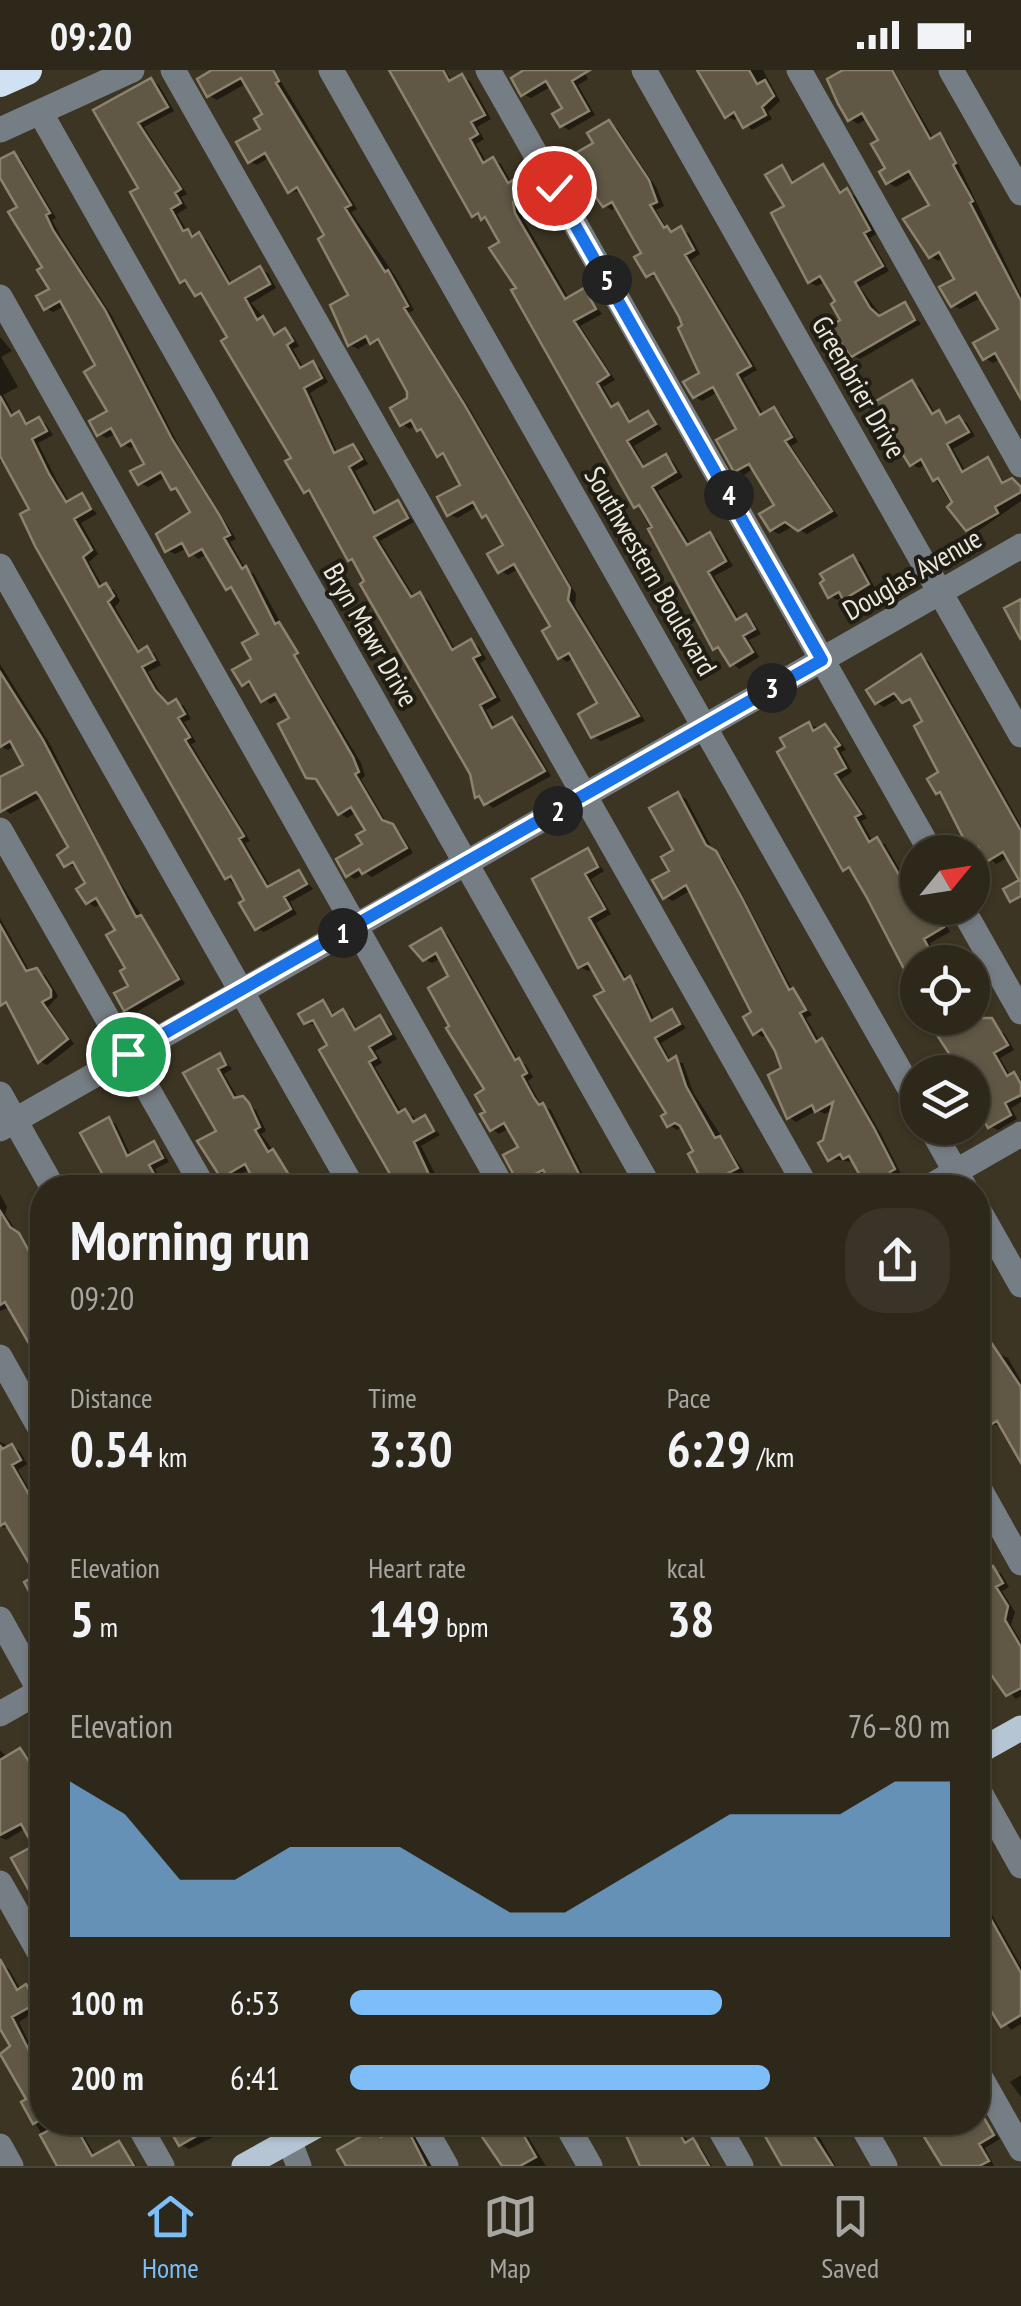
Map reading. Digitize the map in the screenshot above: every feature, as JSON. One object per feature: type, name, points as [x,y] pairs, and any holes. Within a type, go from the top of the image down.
[{"type":"highway","points":[[0,82],[27,70]]},
{"type":"main road","points":[[990,1745],[1021,1728]]},
{"type":"main road","points":[[244,2166],[282,2135]]},
{"type":"street","points":[[0,130],[132,70]]},
{"type":"street","points":[[173,70],[800,1175]]},
{"type":"street","name":"Southwestern Boulevard","points":[[330,70],[900,1071]]},
{"type":"street","points":[[488,70],[921,835]]},
{"type":"street","name":"Greenbrier Drive","points":[[644,70],[1021,735]]},
{"type":"street","points":[[799,70],[1021,465]]},
{"type":"street","points":[[951,70],[1021,193]]},
{"type":"street","name":"Bryn Mawr Drive","points":[[40,112],[643,1175]]},
{"type":"street","points":[[0,297],[496,1175]]},
{"type":"street","name":"Douglas Avenue","points":[[8,1125],[1021,546]]},
{"type":"street","points":[[0,566],[346,1175]]},
{"type":"street","points":[[0,830],[197,1175]]},
{"type":"street","points":[[972,925],[1021,1012]]},
{"type":"street","points":[[0,1094],[8,1125],[44,1175]]},
{"type":"street","points":[[966,1175],[1021,1134]]},
{"type":"street","points":[[942,1145],[959,1175]]},
{"type":"street","points":[[990,1230],[1021,1286]]},
{"type":"street","points":[[0,1357],[30,1411]]},
{"type":"street","points":[[990,1507],[1021,1563]]},
{"type":"street","points":[[0,1620],[30,1671]]},
{"type":"street","points":[[0,1714],[30,1698]]},
{"type":"street","points":[[990,1810],[1021,1866]]},
{"type":"street","points":[[0,1883],[30,1936]]},
{"type":"street","points":[[990,2095],[1021,2149]]},
{"type":"street","points":[[144,2135],[162,2166]]},
{"type":"street","points":[[288,2135],[299,2166]]},
{"type":"street","points":[[428,2135],[446,2166]]},
{"type":"street","points":[[573,2135],[590,2166]]},
{"type":"street","points":[[723,2135],[741,2166]]},
{"type":"street","points":[[867,2135],[885,2166]]},
{"type":"street","points":[[0,2146],[12,2166]]},
{"type":"building","points":[[212,70],[273,70],[279,81],[276,83],[351,205],[345,208],[385,272],[388,270],[408,306],[404,308],[570,588],[568,600],[639,716],[591,738],[578,714],[597,703],[569,653],[558,659],[542,631],[550,626],[514,564],[498,573],[487,554],[503,545],[486,515],[482,518],[473,502],[447,516],[437,497],[460,485],[443,453],[437,457],[421,429],[417,431],[411,420],[400,426],[390,408],[407,398],[407,392],[378,339],[370,344],[366,336],[348,346],[330,305],[348,295],[318,239],[324,235],[297,187],[288,193],[265,153],[248,163],[236,142],[260,129],[254,119],[262,114],[241,78],[207,97],[197,79]]},
{"type":"building","points":[[389,70],[443,70],[449,81],[462,74],[485,115],[471,122],[478,134],[470,139],[483,163],[493,157],[508,183],[513,180],[523,197],[513,202],[515,213],[565,299],[584,288],[596,309],[574,321],[609,375],[597,383],[611,407],[618,403],[629,422],[648,411],[656,424],[627,441],[643,467],[666,454],[676,472],[652,487],[687,545],[710,532],[726,561],[708,572],[736,620],[746,614],[755,629],[743,636],[753,652],[730,666],[718,647],[713,650],[648,529],[652,527],[639,505],[634,508],[511,290],[516,288],[489,248],[499,242],[485,217],[481,220],[478,213],[472,217]]},
{"type":"building","points":[[524,70],[590,70],[572,81],[589,111],[560,127],[552,114],[562,108],[546,81],[521,96],[511,78]]},
{"type":"building","points":[[697,70],[749,70],[757,84],[765,80],[774,96],[762,107],[766,115],[743,128],[734,112],[725,118]]},
{"type":"building","points":[[843,70],[892,70],[930,139],[940,133],[973,201],[970,203],[1021,301],[1021,399],[995,353],[983,360],[973,343],[998,329],[976,292],[951,307],[939,287],[954,279],[939,252],[929,258],[903,219],[929,205],[909,171],[886,184],[879,172],[885,168],[871,144],[878,140],[862,113],[848,121],[838,104],[827,79]]},
{"type":"building","points":[[151,78],[168,107],[138,123],[181,189],[175,193],[181,203],[171,209],[183,231],[188,229],[192,237],[199,232],[229,284],[260,266],[270,284],[245,298],[257,320],[263,316],[274,335],[285,328],[293,341],[287,345],[300,368],[313,361],[322,378],[304,388],[334,453],[353,444],[362,459],[349,467],[374,513],[398,500],[408,518],[374,537],[411,597],[420,592],[452,650],[471,639],[480,655],[473,658],[495,697],[480,705],[492,728],[512,717],[545,771],[484,805],[479,796],[475,798],[470,774],[360,584],[364,581],[352,559],[348,561],[309,490],[304,493],[285,461],[291,458],[221,341],[227,337],[201,293],[195,296],[185,280],[180,283],[130,192],[138,188],[93,110]]},
{"type":"building","points":[[609,120],[649,180],[657,202],[650,205],[664,228],[667,226],[671,232],[681,226],[694,250],[685,255],[751,366],[737,374],[760,415],[774,407],[792,437],[785,441],[832,511],[798,531],[785,522],[770,531],[759,514],[774,505],[749,464],[734,472],[716,440],[736,429],[713,387],[693,398],[683,382],[699,373],[678,328],[682,325],[679,317],[654,273],[646,277],[634,257],[641,253],[612,202],[603,207],[567,158],[593,143],[587,133]]},
{"type":"building","points":[[14,152],[50,213],[46,215],[53,230],[105,310],[172,439],[220,516],[230,535],[224,538],[242,569],[246,566],[275,624],[279,622],[298,653],[294,655],[353,757],[359,772],[355,774],[382,820],[393,824],[407,848],[362,874],[359,869],[346,877],[336,859],[362,844],[356,835],[365,830],[351,807],[338,815],[316,779],[306,778],[278,724],[289,718],[275,694],[261,702],[249,681],[242,686],[232,670],[251,659],[242,643],[258,634],[231,587],[226,590],[202,549],[189,556],[182,543],[165,552],[156,534],[190,512],[176,488],[171,490],[161,472],[138,485],[130,471],[144,464],[131,440],[121,446],[111,428],[97,436],[89,421],[107,411],[84,372],[95,365],[60,301],[44,310],[36,296],[49,289],[37,270],[42,267],[8,212],[17,207],[0,178],[0,159]]},
{"type":"building","points":[[823,164],[840,193],[847,188],[870,230],[864,233],[883,266],[855,282],[870,308],[879,316],[905,302],[915,320],[851,357],[829,327],[840,320],[831,304],[835,301],[820,276],[808,283],[771,213],[784,206],[765,175],[782,165],[792,183]]},
{"type":"building","points":[[912,380],[932,414],[939,410],[946,423],[959,416],[969,432],[947,444],[962,472],[988,457],[1002,483],[1012,478],[1021,487],[1021,492],[995,507],[998,513],[966,531],[947,507],[952,502],[938,478],[933,481],[921,459],[910,466],[871,404]]},
{"type":"building","points":[[0,396],[11,416],[19,411],[26,424],[39,417],[47,431],[32,439],[49,474],[66,502],[82,493],[91,509],[74,519],[92,550],[83,557],[99,587],[106,583],[114,596],[108,602],[138,652],[147,646],[155,660],[142,667],[155,690],[168,704],[176,699],[185,714],[178,718],[190,737],[185,740],[244,836],[239,839],[267,887],[299,870],[307,884],[284,897],[291,909],[255,930],[239,903],[244,900],[231,876],[225,879],[35,546],[20,514],[29,509],[0,456]]},
{"type":"building","points":[[853,555],[869,584],[843,600],[839,592],[828,598],[820,574]]},
{"type":"building","points":[[1021,599],[1021,640],[1004,608]]},
{"type":"building","points":[[921,654],[1021,831],[1021,896],[1010,902],[1003,889],[1019,880],[1003,852],[990,860],[990,835],[962,835],[940,792],[936,794],[927,779],[938,772],[914,726],[922,721],[910,699],[902,703],[894,693],[875,704],[866,690]]},
{"type":"building","points":[[0,672],[43,740],[136,917],[141,915],[179,979],[124,1011],[114,993],[128,986],[120,971],[125,968],[106,935],[115,930],[96,898],[86,904],[76,889],[85,883],[73,862],[64,867],[57,855],[68,847],[40,797],[36,792],[0,812],[0,777],[23,765],[10,741],[0,747]]},
{"type":"building","points":[[809,722],[813,731],[825,724],[840,745],[835,748],[846,768],[835,774],[861,814],[855,817],[869,842],[877,837],[900,876],[900,925],[944,927],[924,939],[927,945],[900,945],[900,961],[849,867],[843,871],[777,752],[785,747],[780,738]]},
{"type":"building","points":[[678,792],[706,845],[716,851],[789,990],[793,988],[806,1010],[800,1013],[816,1042],[822,1038],[874,1128],[895,1169],[891,1175],[860,1175],[849,1156],[843,1159],[840,1154],[828,1161],[818,1143],[823,1140],[833,1102],[815,1112],[812,1105],[787,1119],[768,1075],[781,1068],[775,1051],[762,1029],[753,1035],[743,1017],[751,1012],[686,885],[663,899],[652,880],[669,871],[661,857],[673,850],[649,808]]},
{"type":"building","points":[[588,848],[598,867],[585,874],[605,909],[589,918],[624,980],[630,976],[651,1021],[672,1009],[680,1024],[655,1038],[668,1061],[676,1056],[686,1086],[715,1138],[720,1136],[738,1168],[725,1175],[699,1175],[688,1154],[693,1151],[680,1126],[675,1123],[667,1127],[661,1116],[666,1113],[594,996],[604,991],[588,963],[578,968],[532,879]]},
{"type":"building","points":[[0,925],[26,971],[37,968],[51,990],[51,997],[42,1002],[68,1039],[38,1063],[6,1002],[0,1006]]},
{"type":"building","points":[[441,928],[515,1060],[519,1058],[527,1073],[522,1076],[539,1105],[543,1103],[579,1175],[546,1175],[543,1170],[533,1175],[514,1175],[503,1155],[518,1147],[504,1123],[490,1131],[480,1114],[485,1112],[475,1095],[484,1089],[446,1028],[449,1026],[428,988],[448,976],[436,953],[423,961],[410,946]]},
{"type":"building","points":[[323,1000],[332,1016],[343,1009],[355,1030],[380,1015],[391,1034],[369,1047],[376,1058],[369,1062],[398,1113],[405,1109],[413,1122],[425,1115],[434,1131],[414,1142],[429,1175],[391,1175],[319,1050],[327,1045],[313,1020],[304,1024],[298,1014]]},
{"type":"building","points":[[992,1018],[1008,1045],[994,1053],[1007,1076],[1014,1072],[1021,1084],[1021,1095],[1005,1103],[1011,1115],[990,1127],[990,1055],[950,1055],[937,1035],[990,1035]]},
{"type":"building","points":[[220,1053],[226,1065],[218,1069],[234,1098],[243,1096],[249,1103],[260,1127],[255,1130],[289,1175],[251,1175],[245,1164],[219,1175],[197,1141],[216,1131],[183,1073]]},
{"type":"building","points":[[109,1117],[127,1156],[154,1141],[163,1158],[149,1165],[155,1175],[103,1175],[80,1133]]},
{"type":"building","points":[[0,1211],[30,1253],[30,1345],[5,1302],[0,1305]]},
{"type":"building","points":[[990,1341],[1021,1387],[1021,1463],[997,1421],[990,1425]]},
{"type":"building","points":[[12,1444],[21,1460],[12,1465],[30,1496],[30,1565],[5,1523],[0,1526],[0,1445],[2,1449]]},
{"type":"building","points":[[993,1566],[1003,1583],[996,1587],[1008,1606],[1005,1620],[1021,1647],[1021,1688],[1006,1696],[992,1676]]},
{"type":"building","points":[[20,1748],[30,1763],[30,1840],[21,1824],[0,1835],[0,1760]]},
{"type":"building","points":[[30,1848],[30,1892],[11,1858]]},
{"type":"building","points":[[990,1917],[1021,1973],[1021,2015],[1001,2027],[990,2009]]},
{"type":"building","points":[[0,1959],[17,1990],[26,1984],[30,1991],[30,2007],[12,2017],[30,2052],[30,2118],[21,2102],[26,2099],[0,2054],[10,2046],[0,2029]]},
{"type":"building","points":[[990,2128],[994,2135],[979,2144],[989,2161],[979,2166],[942,2166],[923,2135],[990,2135]]},
{"type":"building","points":[[40,2135],[80,2135],[92,2156],[119,2141],[134,2166],[57,2166]]},
{"type":"building","points":[[173,2135],[198,2135],[179,2146]]},
{"type":"building","points":[[364,2135],[410,2135],[426,2166],[346,2166],[337,2150]]},
{"type":"building","points":[[481,2135],[523,2135],[536,2157],[520,2166],[502,2166]]},
{"type":"building","points":[[626,2135],[680,2135],[685,2143],[693,2138],[709,2166],[640,2166]]},
{"type":"building","points":[[764,2135],[813,2135],[833,2166],[782,2166]]},
{"type":"route","points":[[128,1054],[822,660],[554,188]]}]
